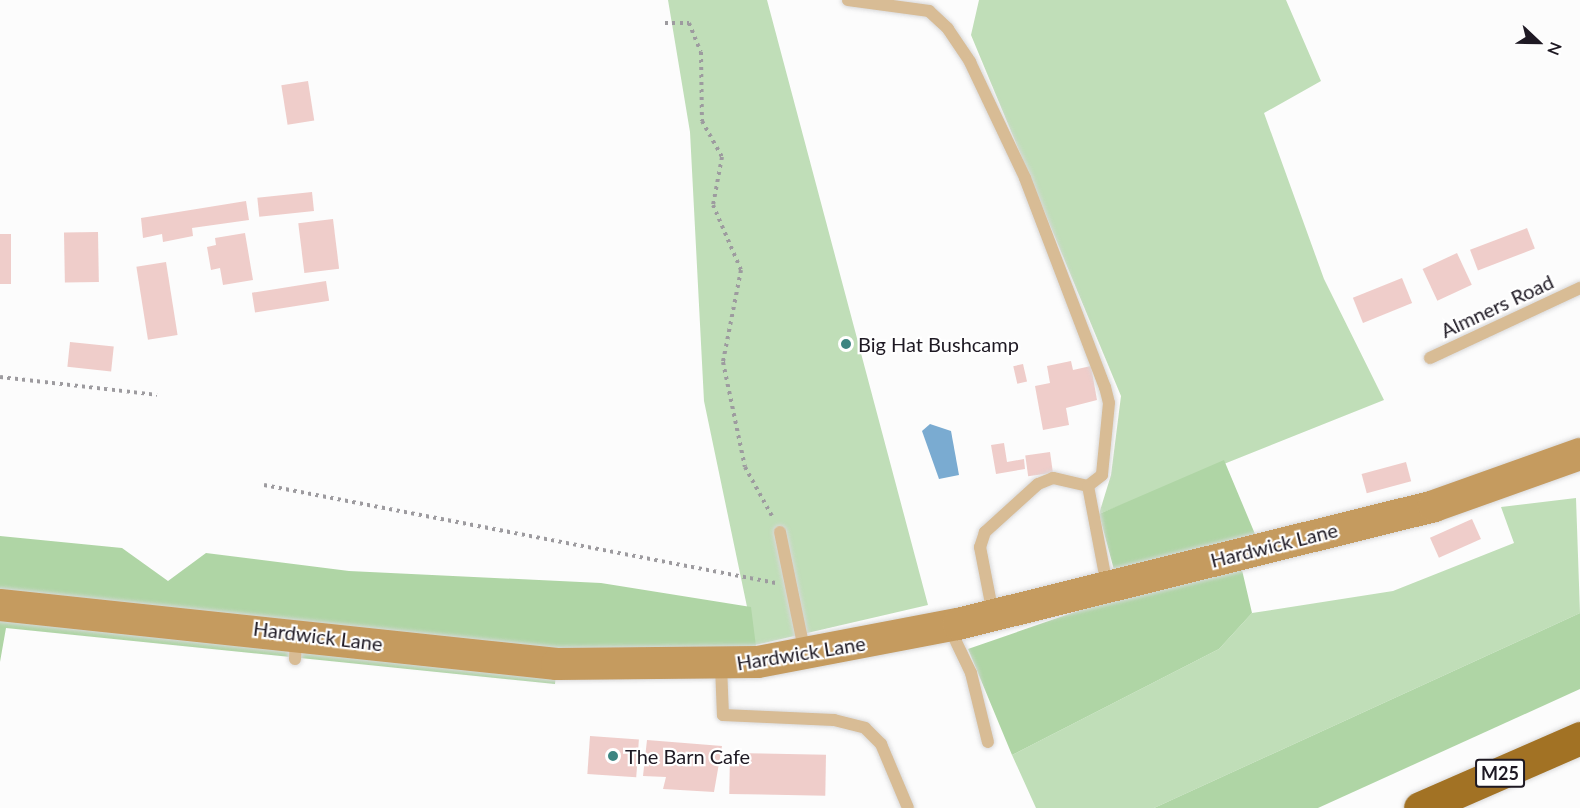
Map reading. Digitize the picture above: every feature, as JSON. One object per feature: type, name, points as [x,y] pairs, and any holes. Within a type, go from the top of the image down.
[{"type":"highway","name":"M25","points":[[1420,808],[1580,738]]},
{"type":"street","name":"Hardwick Lane","points":[[0,605],[296,646],[558,664],[721,666],[806,655],[949,626],[1434,506],[1580,454]]},
{"type":"lane","points":[[848,0],[929,11],[970,62],[1025,178],[1105,387],[1109,403],[1102,475],[1088,486]]},
{"type":"lane","name":"Almners Road","points":[[1430,358],[1580,288]]},
{"type":"lane","points":[[993,615],[980,547],[985,532],[1038,484],[1053,477],[1088,486]]},
{"type":"lane","points":[[1088,486],[1107,587]]},
{"type":"lane","points":[[780,532],[806,655]]},
{"type":"lane","points":[[949,626],[971,673],[988,742]]},
{"type":"lane","points":[[721,666],[723,715],[834,720],[865,729],[881,744],[908,808]]},
{"type":"path","points":[[666,23],[690,22],[701,52],[702,121],[722,157],[713,205],[741,270],[723,362],[745,466],[780,532]]},
{"type":"path","points":[[0,377],[157,395]]},
{"type":"path","points":[[264,485],[791,586]]},
{"type":"green space","points":[[668,0],[767,0],[928,605],[755,645],[704,401],[690,132]]},
{"type":"green space","points":[[979,0],[1286,0],[1321,81],[1264,113],[1324,279],[1384,400],[1099,514],[1111,475],[1121,396],[971,35]]},
{"type":"green space","points":[[1224,460],[1255,534],[1242,570],[1252,613],[1219,649],[1012,755],[968,649],[1121,596],[1099,514]]},
{"type":"green space","points":[[1576,498],[1580,613],[1154,808],[1036,808],[1012,755],[1219,649],[1252,613],[1393,591],[1514,543],[1501,507]]},
{"type":"green space","points":[[0,536],[122,548],[168,581],[206,553],[349,571],[601,583],[751,607],[758,662],[557,665],[555,684],[6,628],[0,662]]},
{"type":"green space","points":[[1580,613],[1580,689],[1318,808],[1154,808]]},
{"type":"water","points":[[930,424],[951,431],[959,475],[939,479],[922,431]]},
{"type":"building","points":[[308,81],[314,121],[288,125],[281,85]]},
{"type":"building","points":[[312,192],[314,211],[259,217],[257,198]]},
{"type":"building","points":[[246,201],[249,220],[192,228],[193,236],[163,242],[162,234],[143,238],[141,218]]},
{"type":"building","points":[[333,219],[339,269],[304,273],[298,223]]},
{"type":"building","points":[[1527,228],[1535,249],[1478,270],[1470,250]]},
{"type":"building","points":[[98,232],[99,282],[65,283],[64,233]]},
{"type":"building","points":[[245,233],[253,280],[223,285],[220,268],[211,270],[207,247],[216,245],[215,238]]},
{"type":"building","points":[[0,234],[11,234],[11,284],[0,284]]},
{"type":"building","points":[[1457,253],[1472,285],[1437,301],[1423,269]]},
{"type":"building","points":[[166,262],[178,335],[148,340],[136,267]]},
{"type":"building","points":[[1402,278],[1412,303],[1363,323],[1353,298]]},
{"type":"building","points":[[326,281],[329,301],[255,312],[252,293]]},
{"type":"building","points":[[70,342],[114,347],[111,371],[67,367]]},
{"type":"building","points":[[1071,361],[1073,370],[1091,366],[1097,400],[1066,408],[1069,425],[1043,430],[1035,386],[1050,383],[1047,366]]},
{"type":"building","points":[[1023,364],[1027,382],[1017,384],[1013,366]]},
{"type":"building","points":[[1004,443],[1007,462],[1024,459],[1025,469],[996,474],[991,445]]},
{"type":"building","points":[[1050,452],[1053,473],[1028,476],[1025,455]]},
{"type":"building","points":[[1406,462],[1411,481],[1367,493],[1362,474]]},
{"type":"building","points":[[1472,519],[1481,539],[1439,558],[1430,538]]},
{"type":"building","name":"The Barn Cafe","points":[[590,736],[639,739],[636,777],[587,774]]},
{"type":"building","points":[[647,740],[722,746],[714,792],[663,789],[666,777],[643,776]]},
{"type":"building","points":[[730,753],[826,755],[825,796],[729,794]]},
{"type":"place","name":"Big Hat Bushcamp","points":[[846,344]]},
{"type":"place","name":"The Barn Cafe","points":[[613,756]]}]
